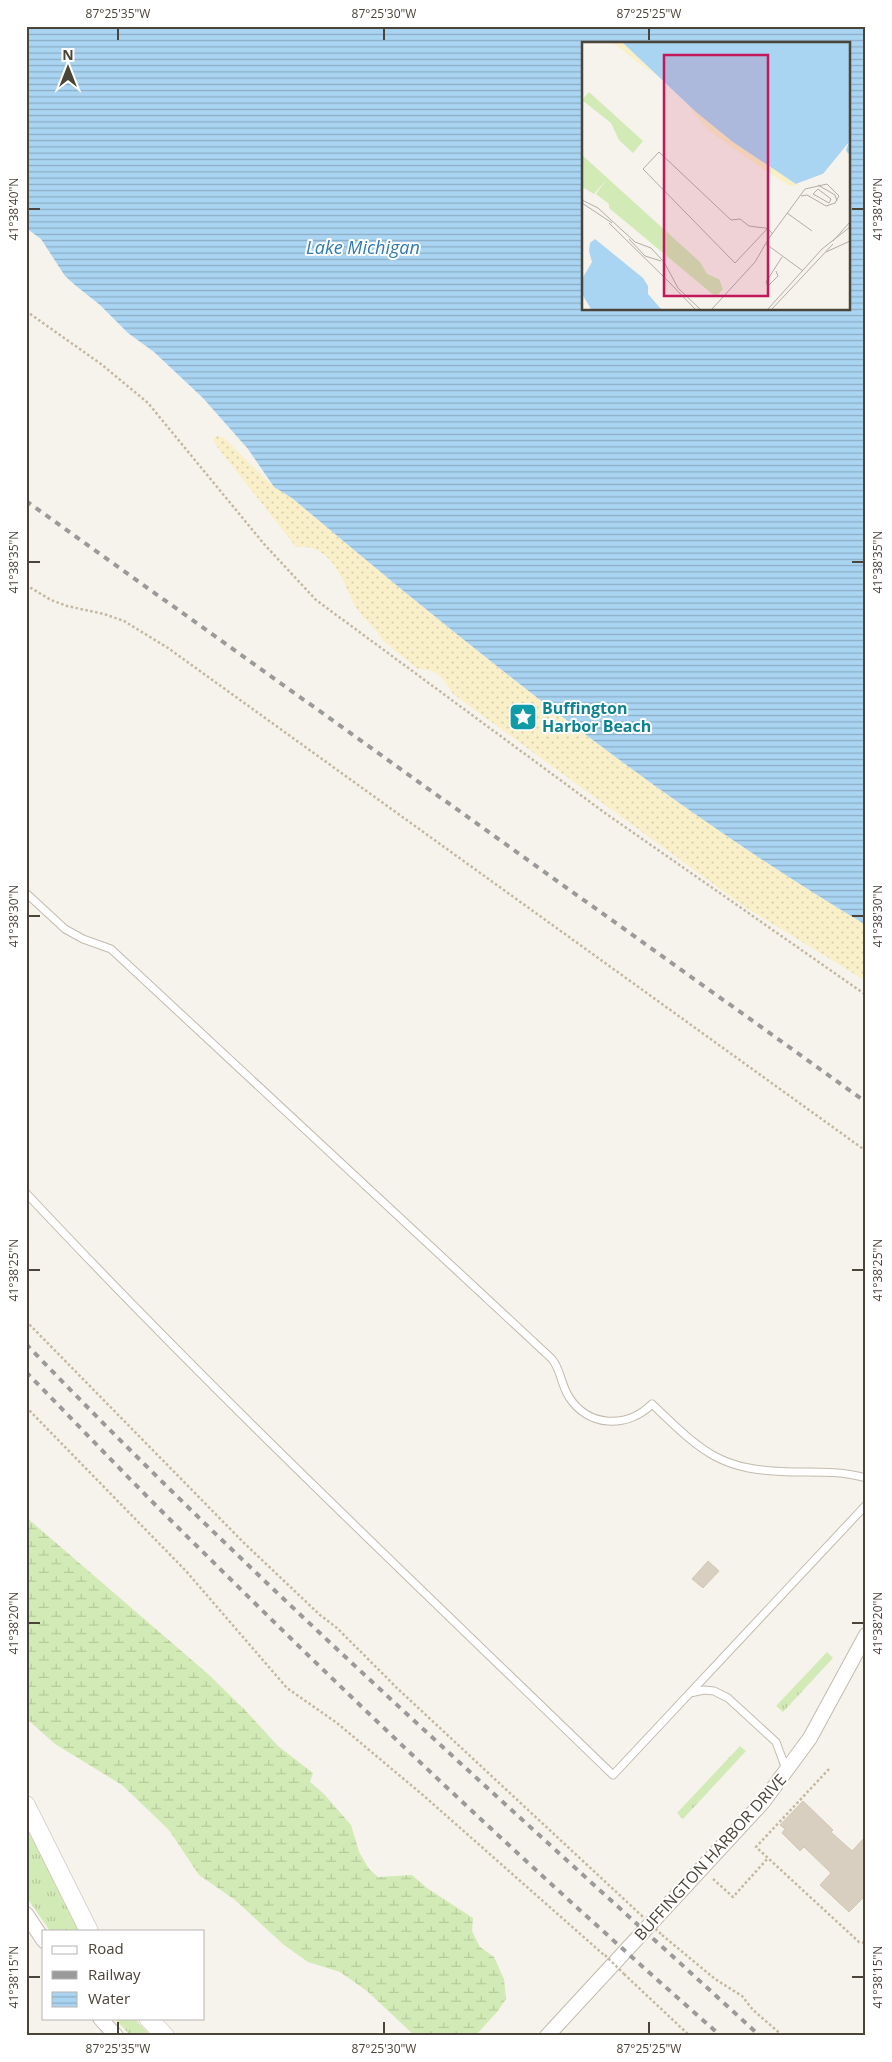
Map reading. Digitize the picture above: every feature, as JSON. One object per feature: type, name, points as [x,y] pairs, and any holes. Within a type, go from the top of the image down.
[{"type":"street","name":"BUFFINGTON HARBOR DRIVE","points":[[547,2036],[763,1802],[810,1738],[866,1635]]},
{"type":"street","points":[[26,1805],[88,1930]]},
{"type":"street","points":[[26,1914],[41,1937]]},
{"type":"street","points":[[26,1920],[41,1937]]},
{"type":"street","points":[[102,2020],[116,2036]]},
{"type":"street","points":[[150,2020],[164,2036]]},
{"type":"lane","points":[[26,894],[65,929],[83,939],[111,949],[552,1359],[560,1372],[566,1391],[579,1410],[592,1418],[607,1422],[623,1421],[634,1417],[652,1404],[696,1445],[730,1464],[772,1472],[842,1472],[866,1478]]},
{"type":"lane","points":[[26,1193],[131,1304],[246,1421],[613,1775],[866,1505]]},
{"type":"lane","points":[[690,1693],[704,1690],[714,1691],[728,1698],[776,1742],[786,1772]]},
{"type":"path","points":[[26,311],[101,364],[148,404],[264,544],[316,600],[612,818],[866,995]]},
{"type":"path","points":[[26,585],[51,600],[67,606],[104,614],[124,621],[168,648],[866,1151]]},
{"type":"path","points":[[26,1320],[256,1555],[320,1615],[337,1628],[398,1689],[662,1935],[714,1979],[742,1996],[753,2010],[783,2036]]},
{"type":"path","points":[[26,1407],[186,1571],[281,1682],[313,1708],[337,1723],[424,1796],[605,1955],[690,2036]]},
{"type":"path","points":[[829,1769],[756,1847],[859,1942],[866,1943]]},
{"type":"path","points":[[713,1878],[733,1897],[768,1858]]},
{"type":"green space","points":[[26,1517],[208,1674],[278,1746],[313,1773],[310,1782],[323,1793],[351,1825],[359,1852],[369,1869],[378,1877],[412,1875],[427,1888],[473,1918],[472,1931],[480,1947],[494,1957],[504,1979],[506,1999],[475,2036],[415,2036],[367,1991],[340,1972],[308,1962],[284,1945],[235,1900],[199,1875],[169,1830],[122,1785],[55,1744],[26,1718]]},
{"type":"green space","points":[[827,1652],[833,1658],[783,1712],[776,1706]]},
{"type":"green space","points":[[740,1746],[746,1751],[683,1819],[677,1813]]},
{"type":"green space","points":[[26,1825],[78,1930],[49,1930],[26,1896]]},
{"type":"green space","points":[[116,2020],[136,2020],[151,2036],[131,2036]]},
{"type":"sand","name":"Buffington Harbor Beach","points":[[217,436],[224,438],[274,487],[292,498],[430,612],[570,723],[715,828],[790,878],[866,925],[866,981],[745,907],[453,694],[446,683],[435,672],[418,669],[382,640],[377,631],[357,609],[341,577],[328,558],[319,551],[309,547],[296,547],[215,444],[213,439]]},
{"type":"water","name":"Lake Michigan","points":[[26,26],[866,26],[866,925],[790,878],[715,828],[570,723],[430,612],[292,498],[274,487],[248,449],[203,398],[154,352],[128,333],[100,305],[65,276],[41,239],[26,228]]},
{"type":"building","points":[[708,1561],[719,1571],[703,1588],[692,1579]]},
{"type":"building","points":[[803,1801],[833,1830],[831,1832],[852,1851],[866,1836],[866,1895],[849,1912],[820,1885],[831,1873],[804,1847],[800,1851],[782,1833],[785,1829],[780,1825]]},
{"type":"railway","points":[[26,501],[866,1102]]},
{"type":"railway","points":[[26,1344],[204,1523],[295,1610],[760,2036]]},
{"type":"railway","points":[[26,1372],[180,1529],[393,1737],[588,1918],[721,2036]]},
{"type":"place","name":"Buffington Harbor Beach","points":[[523,717]]}]
